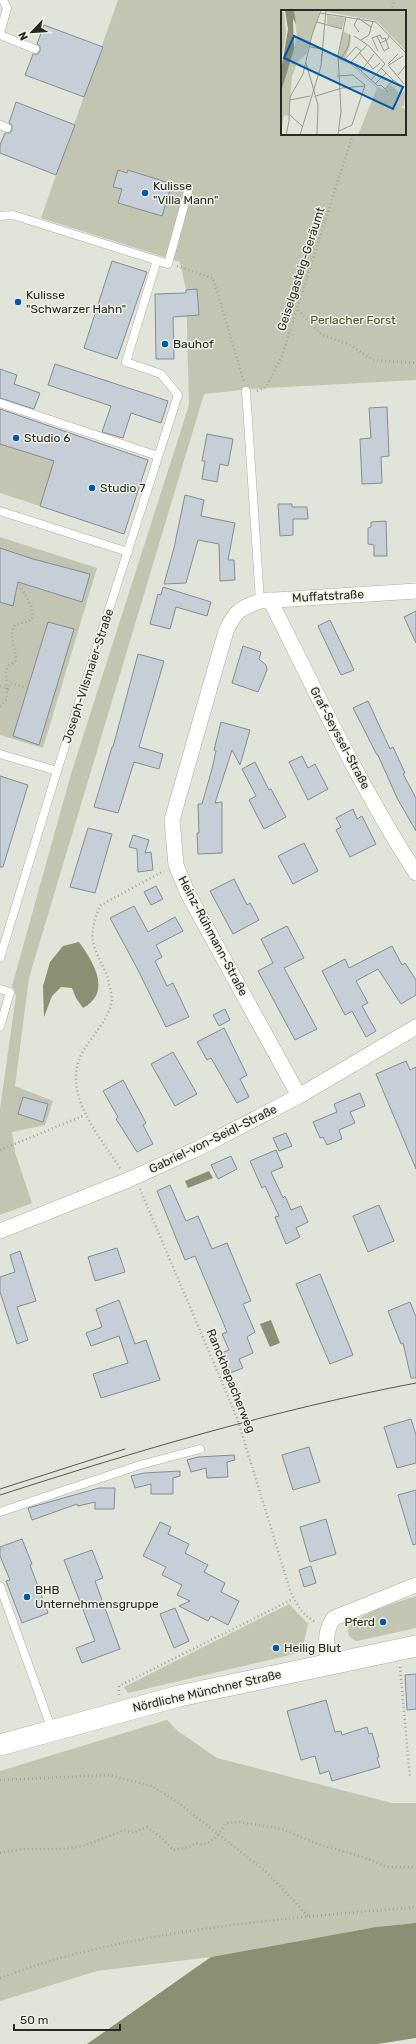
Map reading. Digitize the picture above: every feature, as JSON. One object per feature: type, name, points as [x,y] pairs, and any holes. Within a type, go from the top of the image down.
[{"type":"main road","name":"Nördliche Münchner Straße","points":[[0,1745],[179,1696],[407,1648]]},
{"type":"street","name":"Muffatstraße","points":[[241,608],[265,600],[416,591]]},
{"type":"street","name":"Graf-Seyssel-Straße","points":[[265,600],[394,839],[416,873]]},
{"type":"street","name":"Heinz-Rühmann-Straße","points":[[241,608],[231,618],[226,631],[172,820],[176,865],[187,892],[299,1096]]},
{"type":"street","name":"Gabriel-von-Seidl-Straße","points":[[0,1230],[131,1178],[222,1136],[299,1096],[416,1027]]},
{"type":"street","points":[[329,1664],[326,1644],[328,1627],[334,1618],[416,1584]]},
{"type":"lane","points":[[3,0],[7,8],[0,35],[34,49]]},
{"type":"lane","points":[[0,216],[13,215],[168,264],[189,188]]},
{"type":"lane","name":"Joseph-Vilsmaier-Straße","points":[[0,958],[57,772],[178,395],[162,374],[126,362],[158,260]]},
{"type":"lane","points":[[247,393],[265,600]]},
{"type":"lane","points":[[0,403],[158,456]]},
{"type":"lane","points":[[0,512],[128,552]]},
{"type":"lane","points":[[0,754],[57,772]]},
{"type":"lane","points":[[0,989],[10,992],[0,1026]]},
{"type":"lane","points":[[0,1512],[140,1465],[200,1449]]},
{"type":"lane","points":[[0,1586],[53,1730]]},
{"type":"path","points":[[391,10],[395,0]]},
{"type":"path","name":"Geiselgasteig-Geräumt","points":[[247,393],[266,387],[282,356],[298,310],[353,135]]},
{"type":"path","points":[[168,264],[213,278],[247,393]]},
{"type":"path","points":[[298,310],[322,336],[350,345],[374,360],[416,362]]},
{"type":"path","points":[[0,706],[7,699],[8,689],[6,671],[8,666],[15,662],[17,656],[12,638],[12,629],[15,625],[29,621],[33,617],[31,605],[18,582]]},
{"type":"path","points":[[8,689],[10,683],[28,688]]},
{"type":"path","points":[[0,686],[8,689]]},
{"type":"path","name":"Ranckhepacherweg","points":[[176,865],[101,905],[95,915],[93,945],[107,975],[112,1000],[106,1016],[78,1060],[77,1095],[85,1115],[131,1178],[237,1418],[293,1599]]},
{"type":"path","points":[[0,1150],[85,1115]]},
{"type":"path","points":[[120,1696],[119,1686],[293,1599],[296,1605],[309,1618],[328,1627]]},
{"type":"path","points":[[407,1648],[410,1778]]},
{"type":"path","points":[[0,1780],[109,1775],[152,1786],[180,1804],[265,1871],[309,1916]]},
{"type":"path","points":[[0,1853],[23,1849],[60,1849],[84,1846],[124,1830],[133,1833],[147,1827],[164,1840],[173,1850],[196,1843],[200,1845],[207,1844],[218,1834],[226,1823],[239,1822],[282,1829],[318,1844],[366,1858],[387,1867],[416,1866]]},
{"type":"path","points":[[0,1978],[19,1970],[104,1947],[257,1922],[416,1907]]},
{"type":"green space","name":"Perlacher Forst","points":[[118,0],[416,0],[416,380],[250,389],[204,394],[29,978],[15,1086],[53,1101],[45,1125],[12,1132],[15,1152],[32,1203],[0,1215],[0,1109],[16,996],[12,986],[71,774],[189,405],[186,290],[180,262],[41,218]]},
{"type":"green space","points":[[0,444],[54,461],[40,506],[0,493]]},
{"type":"green space","points":[[0,537],[97,568],[43,748],[0,735]]},
{"type":"green space","points":[[416,1596],[416,1628],[357,1641],[349,1635],[349,1627],[365,1615],[388,1605]]},
{"type":"green space","points":[[289,1604],[308,1624],[303,1647],[294,1654],[128,1693],[124,1687]]},
{"type":"green space","points":[[167,1720],[178,1731],[217,1758],[392,1803],[416,1803],[416,1923],[376,1927],[211,1957],[97,1971],[0,2001],[0,1771]]},
{"type":"shaded area","points":[[79,942],[95,968],[98,977],[97,994],[92,1001],[83,1008],[76,998],[72,988],[61,987],[52,996],[44,1017],[43,986],[50,962],[63,946]]},
{"type":"shaded area","points":[[209,1171],[213,1178],[188,1188],[185,1181]]},
{"type":"shaded area","points":[[271,1320],[280,1343],[270,1347],[260,1324]]},
{"type":"shaded area","points":[[416,1923],[416,2038],[377,2044],[87,2044],[211,1957],[376,1927]]},
{"type":"building","points":[[44,25],[103,47],[84,97],[25,75],[33,54],[38,54],[40,51],[40,46],[37,44]]},
{"type":"building","points":[[16,102],[75,125],[56,175],[0,153],[0,145],[5,133],[10,133],[12,130],[12,125],[9,123]]},
{"type":"building","points":[[118,170],[127,173],[128,170],[172,184],[162,216],[118,203],[122,189],[113,187]]},
{"type":"building","points":[[112,261],[147,272],[117,359],[84,348]]},
{"type":"building","points":[[197,289],[199,315],[173,317],[174,359],[156,359],[155,294],[186,293],[186,290]]},
{"type":"building","points":[[55,364],[168,401],[161,423],[131,413],[123,438],[102,432],[111,406],[48,385]]},
{"type":"building","points":[[0,369],[17,375],[14,384],[40,393],[34,409],[0,398]]},
{"type":"building","points":[[387,407],[389,456],[381,457],[382,483],[362,484],[360,439],[371,438],[369,408]]},
{"type":"building","name":"Studio 7","points":[[0,409],[148,460],[124,534],[40,506],[54,461],[0,444]]},
{"type":"building","points":[[207,434],[233,439],[228,466],[220,464],[217,482],[202,479],[205,461],[202,461]]},
{"type":"building","points":[[185,495],[204,500],[201,516],[235,523],[228,560],[234,560],[235,580],[220,581],[219,544],[198,540],[186,583],[164,584],[174,548]]},
{"type":"building","points":[[278,504],[292,504],[292,507],[307,507],[308,519],[293,519],[293,535],[280,536]]},
{"type":"building","points":[[386,521],[387,556],[374,556],[374,545],[368,544],[368,528],[371,527],[371,522]]},
{"type":"building","points":[[0,548],[33,559],[90,574],[82,602],[18,582],[13,606],[0,602]]},
{"type":"building","points":[[163,587],[211,602],[207,616],[176,607],[170,629],[150,624],[158,594],[161,595]]},
{"type":"building","points":[[416,611],[416,643],[404,617]]},
{"type":"building","points":[[330,620],[354,670],[341,675],[318,626]]},
{"type":"building","points":[[48,622],[74,629],[39,745],[13,736]]},
{"type":"building","points":[[243,646],[261,652],[259,659],[266,665],[267,670],[258,692],[232,683]]},
{"type":"building","points":[[138,654],[164,661],[139,747],[163,754],[159,769],[134,762],[118,813],[94,807],[113,747]]},
{"type":"building","points":[[368,701],[390,749],[393,747],[405,773],[403,774],[416,798],[416,831],[397,798],[378,755],[353,708]]},
{"type":"building","points":[[221,722],[250,730],[240,765],[232,750],[215,803],[222,802],[222,853],[198,854],[198,804],[202,804],[212,769],[216,751],[214,750]]},
{"type":"building","points":[[302,756],[308,768],[315,764],[328,789],[308,800],[289,762]]},
{"type":"building","points":[[255,762],[269,790],[271,789],[286,817],[264,829],[249,800],[256,796],[242,769]]},
{"type":"building","points":[[0,776],[28,785],[3,867],[0,867]]},
{"type":"building","points":[[353,809],[357,819],[362,816],[376,844],[350,857],[336,830],[341,827],[336,818]]},
{"type":"building","points":[[88,828],[112,834],[95,893],[70,887]]},
{"type":"building","points":[[133,835],[149,840],[145,853],[151,852],[153,870],[138,872],[137,849],[129,847]]},
{"type":"building","points":[[304,843],[318,871],[293,884],[278,856]]},
{"type":"building","points":[[234,879],[247,905],[250,903],[259,920],[233,934],[210,891]]},
{"type":"building","points":[[156,886],[163,899],[151,905],[144,892]]},
{"type":"building","points":[[134,906],[148,932],[175,917],[183,931],[156,945],[162,957],[155,961],[167,986],[173,983],[189,1017],[166,1027],[110,918]]},
{"type":"building","points":[[287,926],[304,958],[284,968],[317,1029],[295,1040],[258,971],[273,963],[261,939]]},
{"type":"building","points":[[392,946],[402,965],[405,963],[416,980],[416,995],[401,1004],[378,969],[356,981],[368,1003],[362,1006],[376,1031],[366,1037],[352,1011],[345,1015],[322,971],[345,959],[349,968]]},
{"type":"building","points":[[225,1009],[230,1020],[219,1026],[213,1015]]},
{"type":"building","points":[[224,1028],[247,1075],[240,1079],[249,1097],[237,1103],[211,1058],[207,1060],[197,1042]]},
{"type":"building","points":[[173,1052],[197,1094],[175,1106],[151,1064]]},
{"type":"building","points":[[406,1061],[410,1070],[416,1067],[416,1169],[376,1074]]},
{"type":"building","points":[[123,1080],[146,1123],[143,1125],[153,1144],[137,1152],[116,1119],[118,1117],[103,1091]]},
{"type":"building","points":[[360,1093],[365,1106],[350,1112],[355,1123],[339,1130],[342,1139],[327,1145],[323,1137],[320,1138],[313,1122],[337,1112],[334,1104]]},
{"type":"building","points":[[23,1097],[48,1104],[43,1122],[18,1114]]},
{"type":"building","points":[[286,1133],[292,1146],[279,1151],[273,1138]]},
{"type":"building","points":[[276,1150],[283,1167],[271,1172],[283,1198],[285,1196],[291,1210],[301,1206],[308,1222],[296,1228],[300,1237],[286,1244],[275,1217],[279,1216],[265,1186],[262,1188],[250,1161]]},
{"type":"building","points":[[231,1156],[237,1169],[218,1179],[211,1165]]},
{"type":"building","points":[[170,1185],[186,1221],[198,1216],[212,1249],[227,1243],[251,1301],[243,1304],[255,1332],[247,1337],[253,1353],[239,1359],[243,1368],[225,1375],[217,1355],[229,1350],[222,1334],[227,1332],[195,1256],[185,1260],[157,1191]]},
{"type":"building","points":[[379,1205],[394,1241],[368,1252],[353,1216]]},
{"type":"building","points":[[117,1248],[125,1272],[95,1281],[88,1257]]},
{"type":"building","points":[[20,1251],[36,1301],[17,1307],[28,1340],[17,1344],[0,1292],[0,1277],[15,1272],[10,1255]]},
{"type":"building","points":[[320,1274],[353,1355],[330,1364],[296,1284]]},
{"type":"building","points":[[119,1300],[135,1344],[146,1340],[160,1380],[101,1398],[93,1374],[128,1363],[119,1336],[91,1346],[86,1333],[102,1327],[96,1309]]},
{"type":"building","points":[[410,1302],[416,1317],[416,1378],[411,1378],[403,1343],[401,1344],[388,1311]]},
{"type":"building","points":[[411,1419],[416,1435],[416,1463],[397,1468],[384,1427]]},
{"type":"building","points":[[309,1447],[320,1482],[293,1490],[282,1455]]},
{"type":"building","points":[[234,1455],[235,1460],[227,1462],[228,1477],[207,1478],[206,1468],[191,1472],[187,1460],[198,1457]]},
{"type":"building","points":[[180,1471],[180,1476],[173,1478],[173,1494],[151,1494],[151,1484],[135,1488],[131,1476],[144,1473]]},
{"type":"building","points":[[99,1488],[115,1488],[114,1509],[95,1509],[95,1502],[78,1506],[77,1504],[32,1520],[28,1508]]},
{"type":"building","points":[[416,1490],[416,1544],[413,1545],[398,1495]]},
{"type":"building","points":[[326,1519],[336,1554],[310,1562],[300,1527]]},
{"type":"building","points":[[160,1522],[171,1527],[168,1534],[189,1544],[185,1553],[208,1565],[204,1572],[225,1583],[221,1592],[239,1601],[228,1625],[211,1616],[208,1621],[179,1606],[190,1601],[177,1595],[182,1585],[162,1575],[166,1567],[143,1556]]},
{"type":"building","points":[[22,1539],[48,1613],[22,1623],[6,1581],[10,1580],[0,1556],[0,1547]]},
{"type":"building","points":[[92,1550],[103,1578],[95,1581],[120,1649],[82,1663],[76,1648],[95,1641],[64,1560]]},
{"type":"building","points":[[311,1566],[316,1583],[304,1587],[299,1570]]},
{"type":"building","points":[[175,1608],[189,1641],[174,1648],[160,1614]]},
{"type":"building","points":[[416,1674],[416,1709],[407,1710],[405,1675]]},
{"type":"building","points":[[326,1700],[335,1732],[341,1731],[342,1735],[367,1727],[369,1734],[372,1733],[379,1757],[377,1758],[380,1767],[332,1781],[329,1771],[320,1774],[315,1756],[301,1760],[287,1711]]},
{"type":"tram line","points":[[0,1495],[154,1447],[310,1406],[416,1383]]},
{"type":"tram line","points":[[0,1489],[125,1449]]},
{"type":"place","name":"Kulisse \"Villa Mann\"","points":[[145,193]]},
{"type":"place","name":"Kulisse \"Schwarzer Hahn\"","points":[[18,302]]},
{"type":"place","name":"Bauhof","points":[[165,344]]},
{"type":"place","name":"Studio 6","points":[[16,438]]},
{"type":"place","name":"Studio 7","points":[[92,488]]},
{"type":"place","name":"BHB Unternehmensgruppe","points":[[27,1597]]},
{"type":"place","name":"Pferd","points":[[383,1622]]},
{"type":"place","name":"Heilig Blut","points":[[276,1648]]}]
